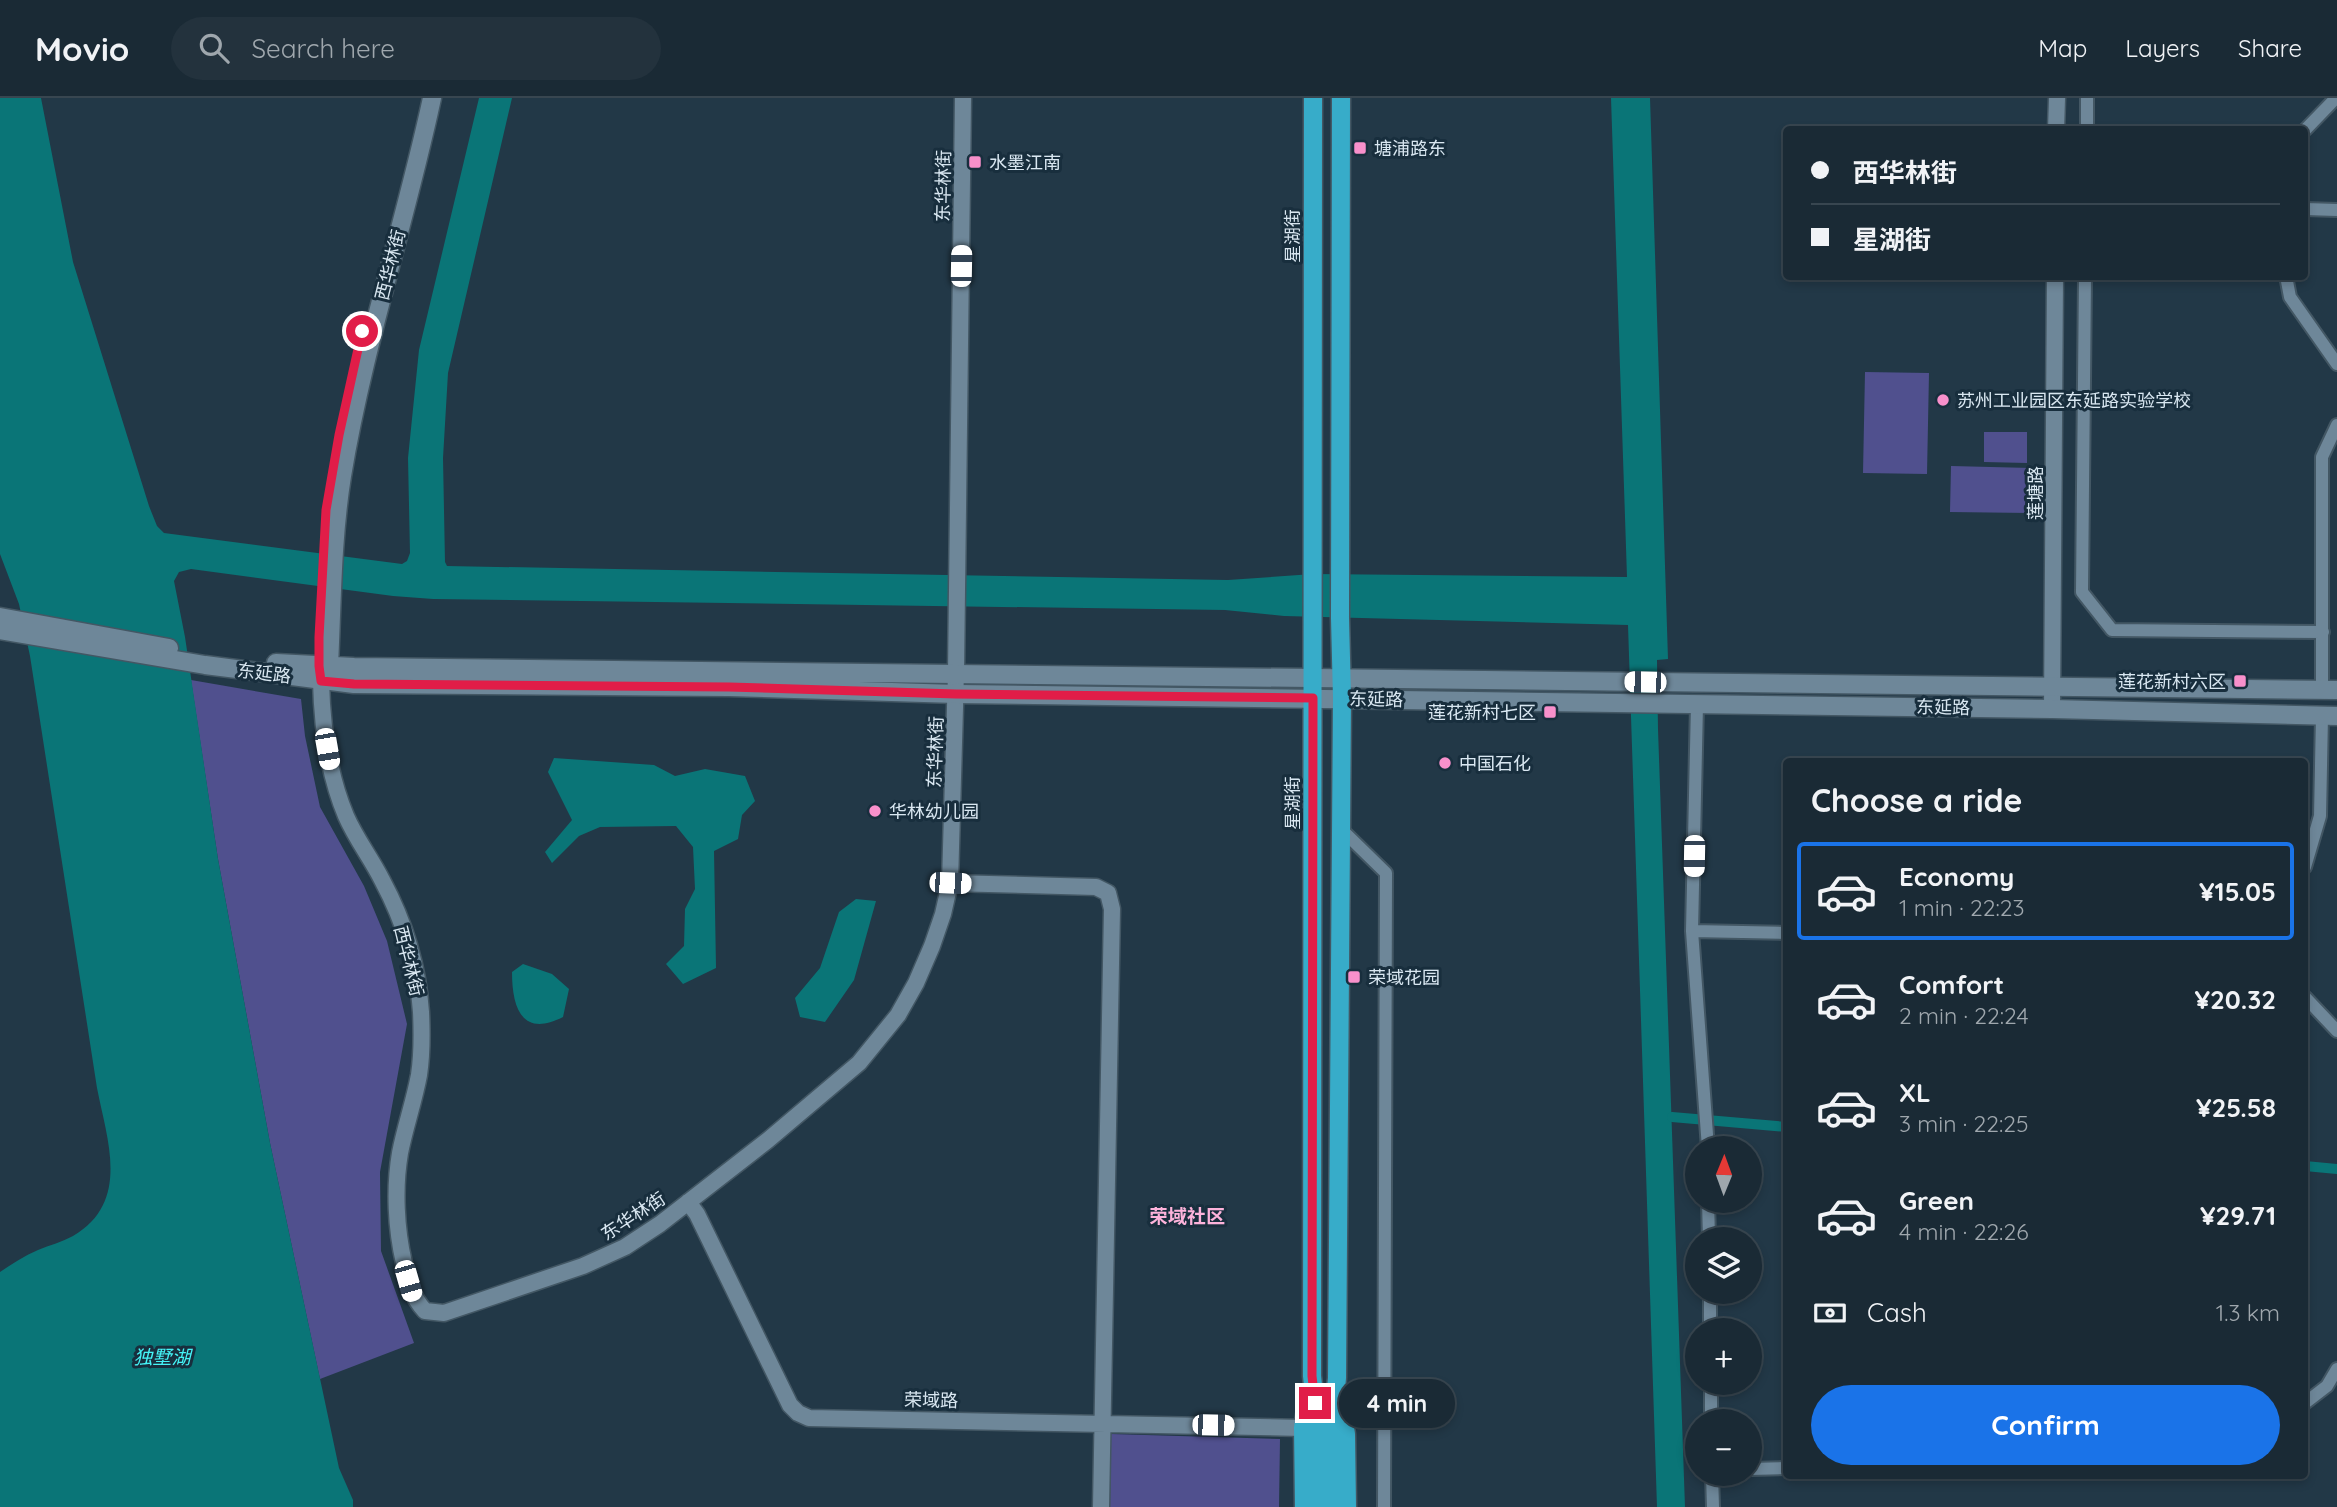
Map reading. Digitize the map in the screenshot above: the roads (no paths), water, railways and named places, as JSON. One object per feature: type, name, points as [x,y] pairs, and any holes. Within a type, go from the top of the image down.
[{"type":"main road","name":"西华林街","points":[[323,671],[328,553],[326,510],[356,355],[420,98]]},
{"type":"main road","name":"西华林街","points":[[328,553],[350,436],[432,98]]},
{"type":"main road","name":"星湖街","points":[[1313,98],[1312,1376],[1318,1430],[1318,1507]]},
{"type":"main road","points":[[1332,1507],[1332,1433],[1337,1378],[1342,698],[1341,98]]},
{"type":"main road","name":"东延路","points":[[0,617],[204,660]]},
{"type":"main road","name":"东延路","points":[[0,630],[204,660],[323,671],[1342,675],[1662,682],[2330,690]]},
{"type":"main road","name":"东延路","points":[[323,671],[354,684],[729,687],[956,694],[2052,709],[2330,716]]},
{"type":"main road","points":[[1304,1507],[1303,1428],[1312,1376]]},
{"type":"main road","points":[[1337,1378],[1346,1434],[1347,1507]]},
{"type":"street","name":"东华林街","points":[[412,1295],[425,1311],[443,1313],[558,1275],[625,1247],[660,1224],[768,1140],[859,1063],[898,1015],[916,983],[943,914],[950,883],[956,694],[963,98]]},
{"type":"street","points":[[2056,126],[2057,98]]},
{"type":"street","points":[[2087,98],[2087,126]]},
{"type":"street","points":[[2308,127],[2336,98]]},
{"type":"street","points":[[2308,209],[2337,210]]},
{"type":"street","name":"莲塘路","points":[[2052,709],[2055,280]]},
{"type":"street","points":[[2085,280],[2082,592],[2112,630],[2323,632]]},
{"type":"street","points":[[2287,280],[2290,297],[2337,364]]},
{"type":"street","points":[[2330,690],[2323,632],[2322,457],[2337,425]]},
{"type":"street","name":"西华林街","points":[[323,671],[324,734],[336,788],[360,844],[392,900],[410,951],[418,986],[421,1056],[398,1171],[399,1234],[412,1295]]},
{"type":"street","points":[[1697,704],[1692,931],[1708,1136]]},
{"type":"street","points":[[2308,857],[2320,816],[2330,716]]},
{"type":"street","points":[[1341,829],[1386,873],[1384,1507]]},
{"type":"street","points":[[950,883],[1096,887],[1108,893],[1112,909],[1101,1507]]},
{"type":"street","points":[[1692,931],[1783,933]]},
{"type":"street","points":[[2308,1000],[2337,1031]]},
{"type":"street","name":"荣域路","points":[[688,1202],[697,1214],[790,1405],[809,1418],[1303,1428]]},
{"type":"street","points":[[2308,1401],[2327,1386],[2337,1369]]},
{"type":"street","points":[[1762,1469],[1783,1468]]},
{"type":"street","points":[[1712,1486],[1713,1507]]},
{"type":"water","name":"独墅湖","points":[[0,98],[41,98],[73,262],[149,506],[157,526],[164,533],[402,564],[407,561],[410,553],[408,458],[419,350],[479,98],[512,98],[448,373],[443,458],[447,566],[1228,580],[1313,574],[1627,577],[1611,98],[1650,98],[1668,659],[1657,660],[1658,729],[1685,1507],[1657,1507],[1628,625],[1284,616],[1225,610],[433,599],[191,569],[179,572],[174,581],[185,637],[218,859],[270,1143],[339,1468],[353,1500],[353,1507],[0,1507],[0,1272],[33,1252],[73,1236],[91,1222],[103,1206],[109,1188],[110,1169],[106,1128],[97,1088],[30,656],[19,604],[0,554]]},
{"type":"water","points":[[554,758],[654,765],[675,776],[705,769],[745,776],[755,801],[742,815],[738,839],[714,851],[716,968],[683,984],[666,964],[684,946],[685,909],[695,889],[693,847],[676,826],[600,827],[579,836],[552,863],[545,852],[572,820],[548,772]]},
{"type":"water","points":[[856,899],[876,901],[854,980],[825,1022],[800,1017],[795,998],[820,968],[839,912]]},
{"type":"water","points":[[523,964],[552,974],[569,989],[563,1017],[538,1024],[522,1016],[514,997],[512,972]]},
{"type":"waterway","points":[[1672,1117],[1783,1127]]},
{"type":"waterway","points":[[2308,1166],[2337,1169]]},
{"type":"place","name":"塘浦路东","points":[[1360,148]]},
{"type":"place","name":"水墨江南","points":[[975,162]]},
{"type":"place","name":"苏州工业园区东延路实验学校","points":[[1943,400]]},
{"type":"place","name":"莲花新村六区","points":[[2240,681]]},
{"type":"place","name":"莲花新村七区","points":[[1550,712]]},
{"type":"place","name":"中国石化","points":[[1445,763]]},
{"type":"place","name":"华林幼儿园","points":[[875,811]]},
{"type":"place","name":"荣域花园","points":[[1354,977]]},
{"type":"district","name":"荣域社区","points":[[1187,1216]]}]
